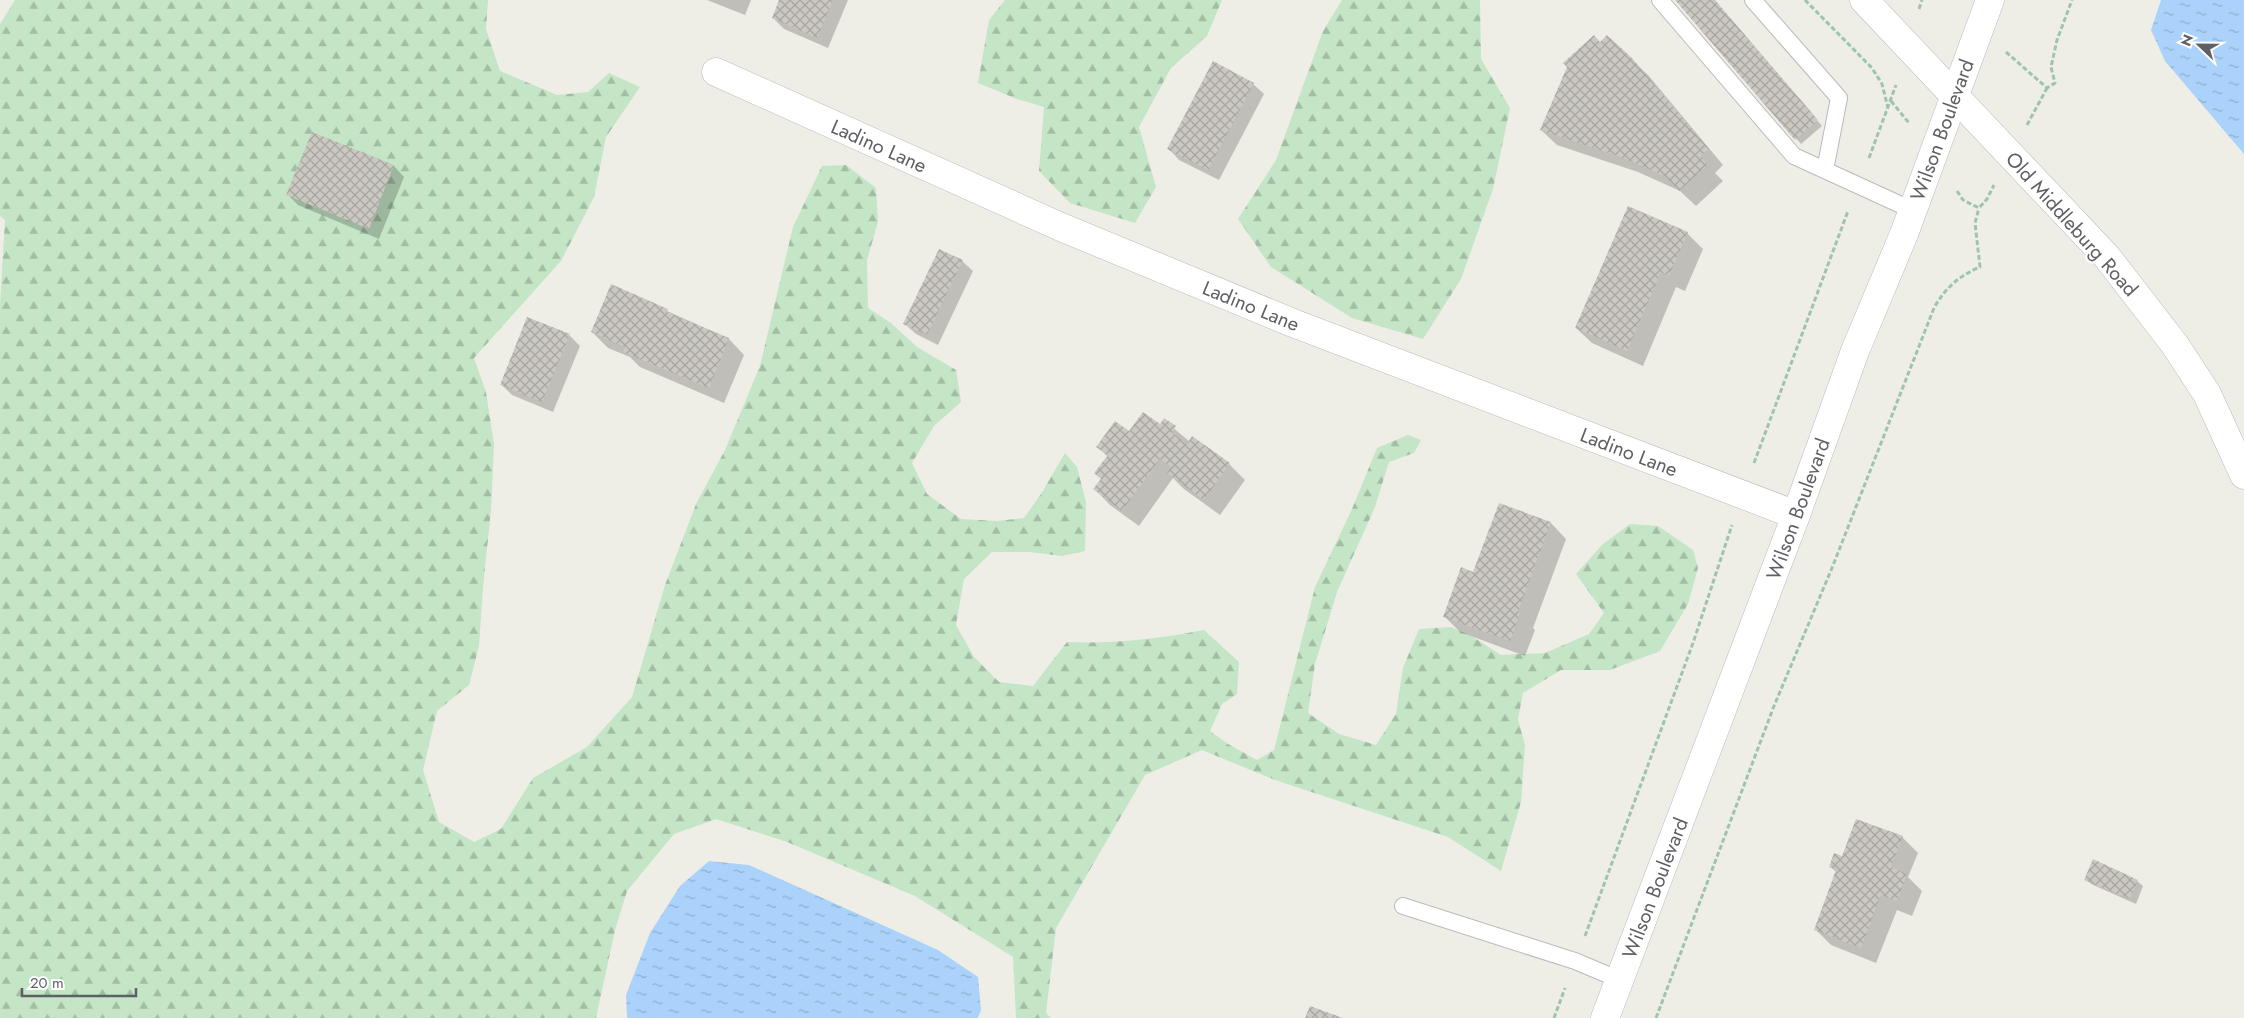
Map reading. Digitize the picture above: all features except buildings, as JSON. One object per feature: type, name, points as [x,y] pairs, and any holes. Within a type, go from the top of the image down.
[{"type":"main road","name":"Old Middleburg Road","points":[[1864,0],[2107,257],[2164,331],[2207,394],[2244,475]]},
{"type":"main road","name":"Wilson Boulevard","points":[[1605,1018],[1796,515],[1855,351],[1912,210],[1990,0]]},
{"type":"main road","name":"Ladino Lane","points":[[716,72],[1061,227],[1284,320],[1796,515]]},
{"type":"lane","points":[[1660,0],[1794,156],[1912,210]]},
{"type":"lane","points":[[1753,0],[1839,98],[1825,170]]},
{"type":"lane","points":[[1403,906],[1575,961],[1620,980]]},
{"type":"path","points":[[1805,0],[1872,68],[1882,84],[1888,108]]},
{"type":"path","points":[[1979,28],[2048,88],[2055,82],[2051,67],[2057,40],[2072,0]]},
{"type":"path","points":[[1656,1018],[1770,716],[1836,559],[1934,308],[1942,293],[1954,281],[1980,267],[1975,223],[1979,208]]},
{"type":"green space","points":[[15,0],[488,0],[486,29],[500,71],[557,95],[588,92],[609,73],[640,87],[606,137],[594,197],[561,261],[474,358],[486,392],[494,444],[491,510],[479,646],[469,685],[437,711],[423,770],[439,822],[474,842],[501,829],[533,778],[587,747],[632,697],[665,585],[696,504],[725,450],[760,366],[793,227],[822,166],[846,165],[876,188],[878,222],[867,260],[868,308],[891,323],[917,347],[956,370],[961,402],[934,426],[912,463],[927,494],[961,519],[997,521],[1024,518],[1041,494],[1065,453],[1077,467],[1086,502],[1085,551],[1062,556],[1030,552],[992,552],[964,579],[956,625],[974,657],[999,682],[1033,686],[1067,642],[1136,640],[1204,630],[1239,662],[1237,694],[1222,704],[1210,731],[1228,744],[1257,760],[1274,750],[1315,587],[1352,509],[1377,448],[1408,435],[1421,440],[1414,453],[1389,462],[1375,507],[1337,592],[1315,664],[1308,713],[1339,734],[1376,745],[1396,714],[1403,668],[1419,629],[1451,627],[1473,637],[1501,655],[1545,653],[1589,634],[1604,613],[1576,574],[1603,544],[1630,524],[1658,526],[1693,550],[1698,568],[1688,604],[1660,651],[1610,670],[1561,670],[1523,693],[1518,719],[1525,745],[1521,802],[1501,871],[1448,837],[1275,780],[1202,750],[1145,775],[1056,928],[1046,1013],[1051,1018],[1016,1018],[1013,957],[915,896],[787,842],[716,819],[674,834],[627,891],[615,930],[596,1018],[0,1018],[0,305],[5,220],[0,216],[0,24]]},
{"type":"green space","points":[[1005,0],[1222,0],[1207,36],[1171,68],[1139,127],[1156,187],[1135,223],[1070,203],[1039,171],[1044,107],[1017,99],[978,83],[989,20]]},
{"type":"green space","points":[[1342,0],[1480,0],[1481,59],[1510,108],[1493,189],[1461,279],[1423,339],[1352,318],[1271,267],[1238,219],[1276,160],[1323,31]]},
{"type":"water","points":[[2161,0],[2244,0],[2244,154],[2165,61],[2151,30]]},
{"type":"water","points":[[709,861],[749,865],[938,950],[978,977],[981,1010],[978,1018],[627,1018],[626,995],[650,933],[680,886]]}]
